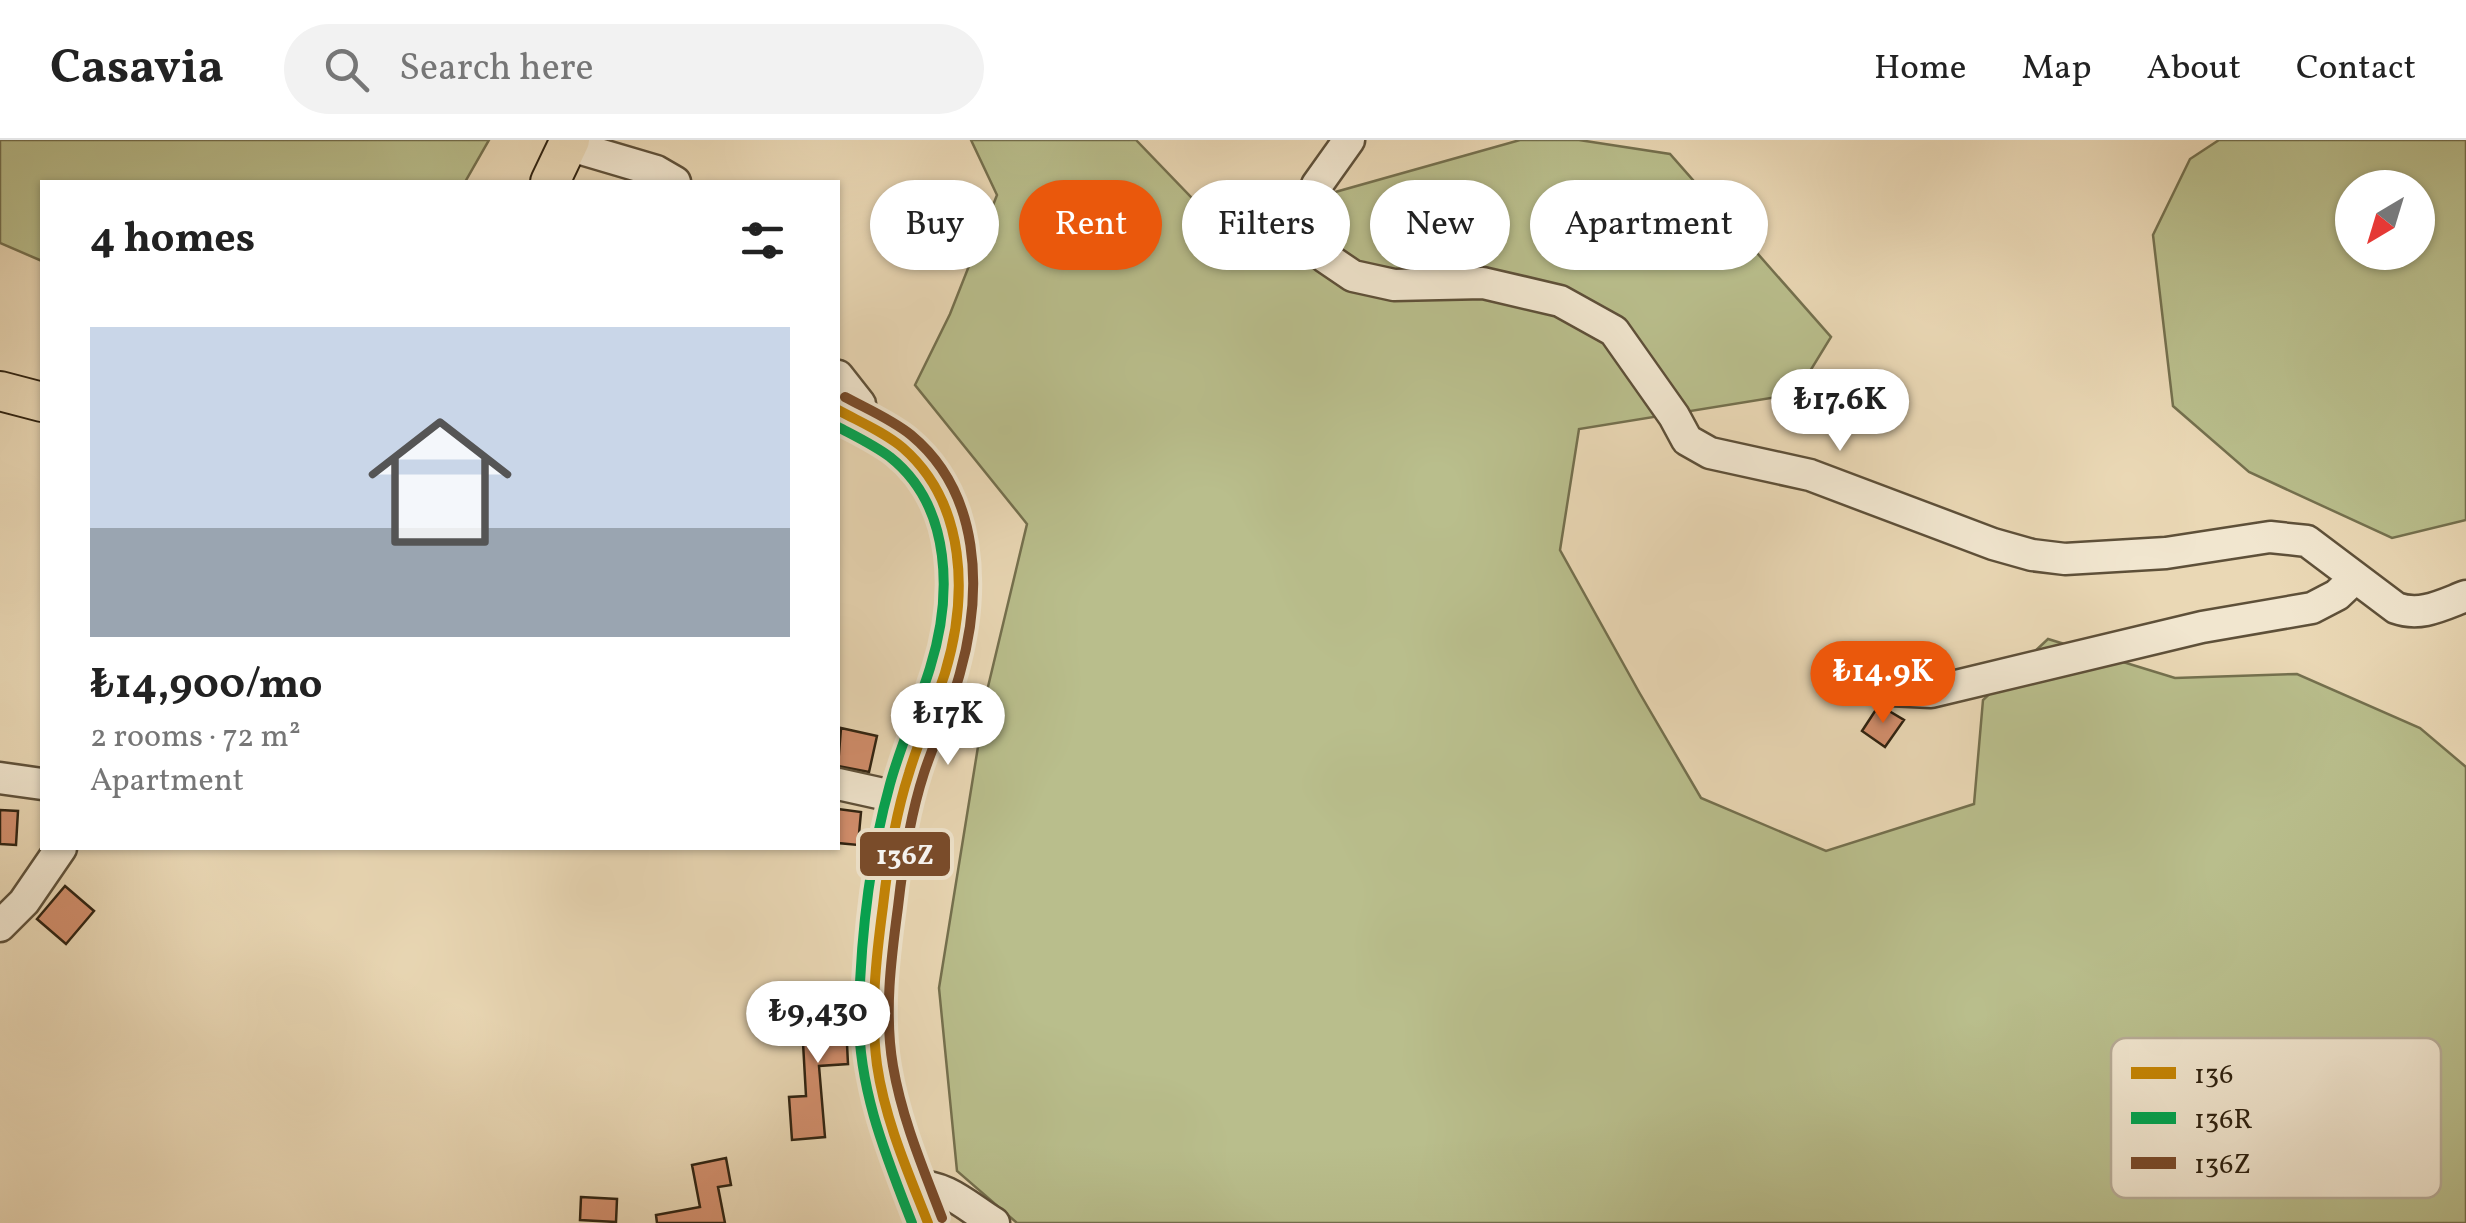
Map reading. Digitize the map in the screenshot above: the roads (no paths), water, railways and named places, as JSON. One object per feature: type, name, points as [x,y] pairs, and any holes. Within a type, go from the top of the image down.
[{"type":"main road","points":[[551,180],[569,142]]},
{"type":"main road","points":[[0,391],[40,401]]},
{"type":"main road","points":[[849,416],[905,449],[932,480],[952,522],[960,562],[952,646],[901,798],[874,1016],[881,1089],[928,1223]]},
{"type":"street","points":[[1349,140],[1317,185],[1306,225],[1325,257],[1353,276],[1394,286],[1483,282],[1560,302],[1614,331],[1687,440],[1710,453],[1810,475],[2032,555],[2064,559],[2166,553],[2270,536],[2307,540],[2396,608],[2409,613],[2426,612],[2466,596]]},
{"type":"street","points":[[569,142],[672,180]]},
{"type":"street","points":[[840,379],[860,404],[849,416]]},
{"type":"street","points":[[1890,690],[1931,692],[2202,627],[2312,608],[2337,595],[2355,578]]},
{"type":"street","points":[[0,778],[40,784]]},
{"type":"street","points":[[840,784],[901,798]]},
{"type":"street","points":[[0,926],[24,902],[60,850]]},
{"type":"street","points":[[914,1186],[946,1191],[994,1223]]}]
